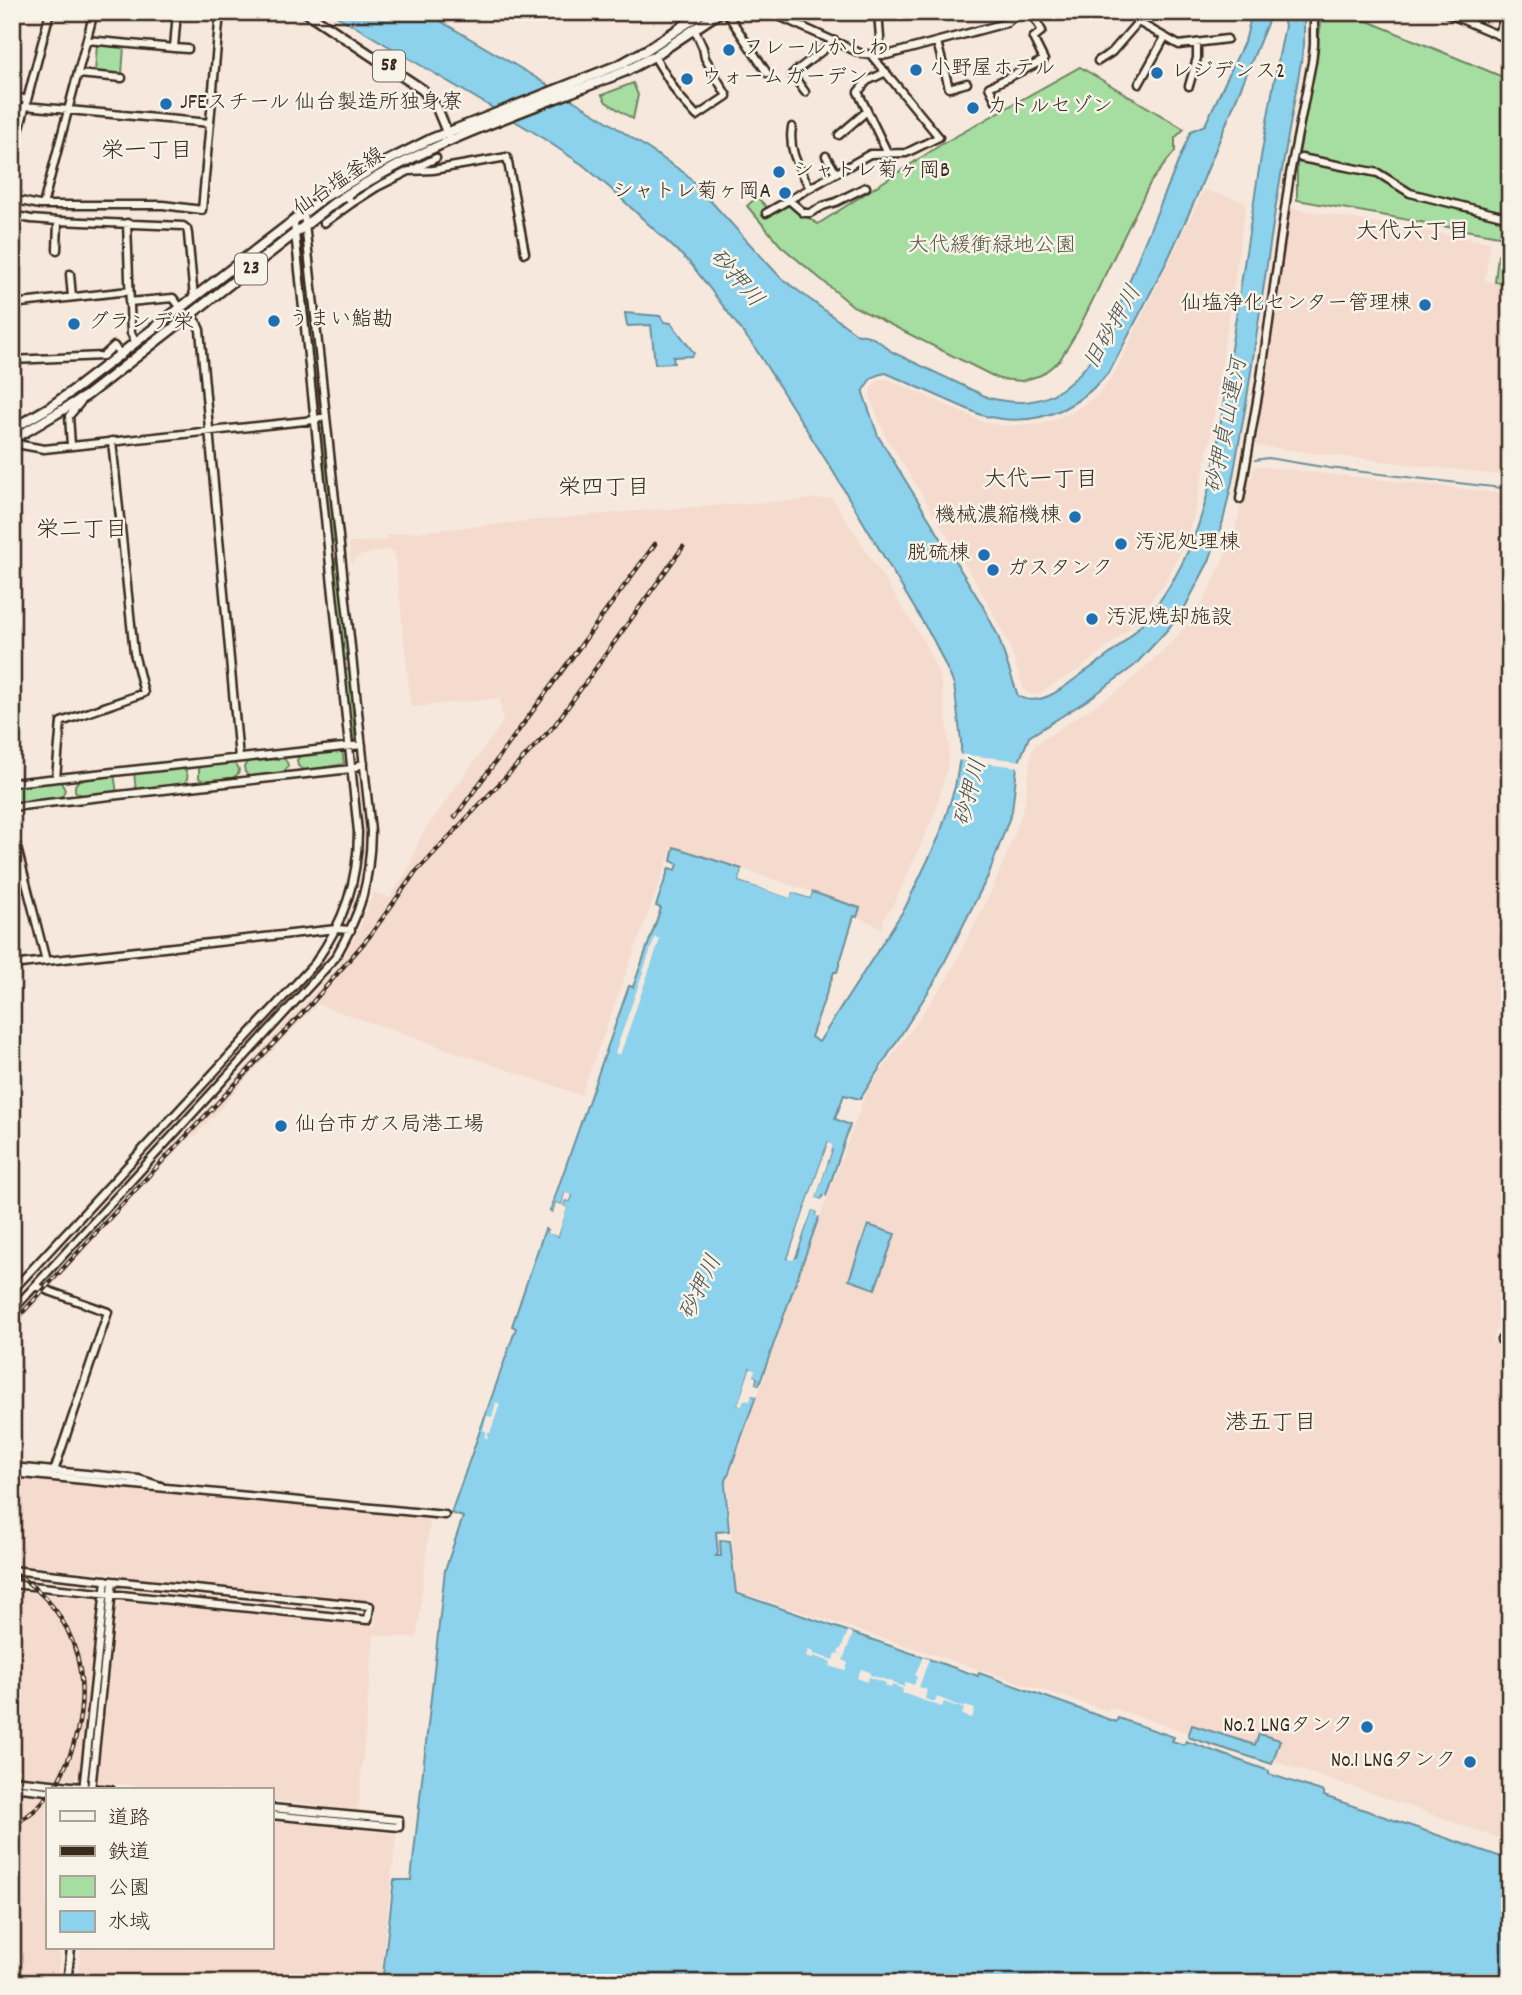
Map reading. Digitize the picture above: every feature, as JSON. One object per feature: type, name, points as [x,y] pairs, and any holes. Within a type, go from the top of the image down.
[{"type":"main road","name":"58","points":[[306,12],[422,90],[437,108],[449,136]]},
{"type":"main road","name":"仙台塩釜線","points":[[570,90],[639,54],[704,12]]},
{"type":"main road","name":"仙台塩釜線","points":[[12,429],[50,407],[121,356],[324,198],[377,166],[498,117],[626,71],[654,56],[720,12]]},
{"type":"main road","name":"仙台塩釜線","points":[[12,440],[86,396],[346,195],[449,136]]},
{"type":"street","points":[[12,158],[50,12]]},
{"type":"street","points":[[43,205],[94,12]]},
{"type":"street","points":[[141,12],[177,14],[174,48]]},
{"type":"street","points":[[12,199],[43,205],[163,205],[202,209],[220,12]]},
{"type":"street","points":[[726,12],[767,73]]},
{"type":"street","points":[[769,12],[862,54],[875,56],[1006,23],[1020,12]]},
{"type":"street","points":[[875,56],[880,38],[878,14],[904,12]]},
{"type":"street","points":[[996,100],[989,88],[1044,60],[1033,38],[1042,32],[1031,12]]},
{"type":"street","points":[[1135,12],[1138,22],[1179,45],[1227,39]]},
{"type":"street","points":[[1240,499],[1261,378],[1290,174],[1314,45],[1314,12]]},
{"type":"street","points":[[1444,12],[1510,40]]},
{"type":"street","points":[[1497,35],[1508,12]]},
{"type":"street","points":[[1098,61],[1112,52],[1138,22]]},
{"type":"street","points":[[654,56],[678,95],[697,116],[727,96],[705,58],[695,30]]},
{"type":"street","points":[[1139,84],[1165,37]]},
{"type":"street","points":[[87,40],[188,49]]},
{"type":"street","points":[[805,92],[792,74],[835,41]]},
{"type":"street","points":[[937,42],[949,88],[967,83]]},
{"type":"street","points":[[1189,86],[1197,43]]},
{"type":"street","points":[[766,213],[870,154],[906,153],[939,137],[875,56]]},
{"type":"street","points":[[886,72],[867,81],[858,92],[887,154]]},
{"type":"street","points":[[78,75],[122,78]]},
{"type":"street","points":[[12,96],[26,103],[68,111],[210,123]]},
{"type":"street","points":[[839,135],[867,111]]},
{"type":"street","points":[[792,127],[790,139],[793,156],[810,188]]},
{"type":"street","points":[[826,156],[835,173]]},
{"type":"street","points":[[409,171],[433,170],[507,157],[525,253]]},
{"type":"street","points":[[324,223],[377,187],[436,158]]},
{"type":"street","points":[[1301,158],[1378,173],[1410,194],[1510,218]]},
{"type":"street","points":[[789,200],[804,213],[810,214],[866,187]]},
{"type":"street","points":[[346,195],[352,203]]},
{"type":"street","points":[[12,1311],[335,958],[351,930],[362,901],[370,864],[371,831],[304,214]]},
{"type":"street","points":[[12,215],[58,221],[178,224],[187,229],[194,298]]},
{"type":"street","points":[[57,250],[58,221]]},
{"type":"street","points":[[127,223],[131,333],[136,343]]},
{"type":"street","points":[[12,1291],[315,963],[336,929],[349,899],[358,852],[358,832],[294,223]]},
{"type":"street","points":[[70,274],[72,297]]},
{"type":"street","points":[[12,304],[129,291]]},
{"type":"street","points":[[129,302],[173,298],[181,308]]},
{"type":"street","points":[[190,315],[200,330],[239,758]]},
{"type":"street","points":[[306,338],[317,337]]},
{"type":"street","points":[[12,360],[103,356],[114,346],[121,356]]},
{"type":"street","points":[[71,445],[69,416],[86,396]]},
{"type":"street","points":[[12,440],[34,448],[326,416]]},
{"type":"street","points":[[56,778],[61,723],[144,693],[134,653],[112,441]]},
{"type":"street","points":[[12,783],[362,745]]},
{"type":"street","points":[[12,807],[351,769],[364,763]]},
{"type":"street","points":[[12,828],[46,961]]},
{"type":"street","points":[[12,965],[336,929],[351,930]]},
{"type":"street","points":[[129,1164],[138,1172]]},
{"type":"street","points":[[35,1286],[108,1312],[53,1474]]},
{"type":"street","points":[[1501,1340],[1510,1328]]},
{"type":"street","points":[[12,1467],[165,1489],[445,1515]]},
{"type":"street","points":[[12,1473],[53,1474]]},
{"type":"street","points":[[12,1570],[370,1606],[368,1620],[12,1584]]},
{"type":"street","points":[[88,1788],[110,1580]]},
{"type":"street","points":[[12,1780],[80,1788]]},
{"type":"street","points":[[12,1787],[46,1791]]},
{"type":"street","points":[[273,1808],[399,1820],[399,1827],[273,1815]]},
{"type":"street","points":[[67,1983],[71,1950]]},
{"type":"shaded area","points":[[1204,190],[1246,202],[1210,440],[1193,518],[1181,551],[1165,582],[1129,629],[1080,669],[1036,695],[1028,694],[1023,688],[1009,644],[985,597],[885,435],[871,399],[872,386],[881,379],[888,379],[981,421],[1005,426],[1042,424],[1071,413],[1097,396],[1114,374]]},
{"type":"shaded area","points":[[1290,208],[1490,242],[1485,281],[1510,284],[1510,476],[1256,446]]},
{"type":"shaded area","points":[[1255,466],[1510,494],[1510,1321],[1505,1329],[1498,1327],[1492,1341],[1504,1346],[1510,1337],[1510,1842],[1110,1707],[1108,1711],[737,1591],[727,1484],[866,1093],[948,978],[992,890],[1025,802],[1032,750],[1036,744],[1124,687],[1176,638],[1204,601],[1233,538]]},
{"type":"shaded area","points":[[832,498],[922,638],[940,677],[947,721],[948,764],[935,813],[894,904],[882,921],[882,928],[858,917],[860,908],[673,846],[581,1095],[317,1004],[195,1137],[192,1135],[146,1184],[142,1181],[338,966],[360,928],[374,892],[390,898],[410,865],[421,836],[503,722],[500,698],[411,707],[395,552],[389,549],[358,556],[351,564],[349,543],[387,540],[387,535],[625,512]]},
{"type":"shaded area","points":[[132,1192],[136,1194],[51,1287],[45,1285]]},
{"type":"shaded area","points":[[39,1293],[44,1295],[12,1330],[12,1322]]},
{"type":"shaded area","points":[[12,1477],[430,1518],[417,1638],[374,1635],[358,1810],[273,1800],[273,1788],[158,1788],[100,1782],[98,1779],[117,1605],[121,1601],[375,1626],[377,1605],[121,1578],[121,1574],[12,1564]]},
{"type":"shaded area","points":[[12,1591],[95,1599],[99,1603],[79,1775],[75,1780],[12,1774]]},
{"type":"shaded area","points":[[12,1794],[46,1797],[46,1950],[60,1950],[57,1983],[12,1983]]},
{"type":"shaded area","points":[[273,1821],[396,1834],[380,1983],[77,1983],[81,1950],[273,1950]]},
{"type":"green space","points":[[1323,12],[1346,12],[1510,80],[1510,238],[1297,200],[1297,165]]},
{"type":"green space","points":[[97,44],[124,46],[122,74],[95,72]]},
{"type":"green space","name":"大代緩衝緑地公園","points":[[1080,67],[1184,129],[1175,138],[1175,151],[1150,183],[1077,332],[1059,361],[1041,375],[1022,381],[999,379],[853,306],[781,246],[747,206],[757,197],[773,214],[788,205],[818,224],[942,144]]},
{"type":"green space","points":[[633,83],[638,95],[633,119],[606,102],[602,95]]},
{"type":"green space","points":[[303,253],[312,319],[310,321],[301,256]]},
{"type":"green space","points":[[1498,255],[1510,256],[1510,284],[1495,282]]},
{"type":"green space","points":[[313,342],[315,344],[318,411],[313,389]]},
{"type":"green space","points":[[322,429],[336,539],[333,542],[330,539],[318,430]]},
{"type":"green space","points":[[337,558],[349,657],[346,660],[343,657],[335,590]]},
{"type":"green space","points":[[344,671],[350,671],[353,741]]},
{"type":"green space","points":[[342,749],[344,764],[306,771],[298,766],[297,760],[302,753]]},
{"type":"green space","points":[[280,756],[287,762],[285,771],[255,778],[245,772],[244,767],[249,759]]},
{"type":"green space","points":[[231,761],[238,766],[239,772],[236,776],[213,782],[199,778],[199,769],[203,765]]},
{"type":"green space","points":[[180,767],[187,775],[182,785],[136,791],[134,772]]},
{"type":"green space","points":[[114,774],[117,793],[83,796],[75,791],[75,785],[81,778]]},
{"type":"green space","points":[[58,781],[65,790],[63,795],[53,800],[21,804],[13,798],[12,791],[18,785]]},
{"type":"water","points":[[329,12],[425,12],[602,118],[686,174],[781,278],[858,335],[872,337],[892,352],[989,398],[1017,402],[1045,398],[1062,389],[1090,361],[1101,344],[1111,326],[1191,131],[1205,125],[1246,38],[1252,12],[1304,12],[1304,45],[1276,204],[1247,398],[1223,521],[1209,561],[1185,607],[1134,666],[1089,699],[1029,737],[1017,767],[1012,811],[988,876],[935,981],[860,1099],[844,1095],[835,1119],[850,1125],[826,1196],[823,1196],[822,1200],[815,1198],[832,1150],[828,1143],[788,1258],[796,1257],[812,1209],[818,1211],[816,1215],[819,1217],[759,1385],[755,1384],[757,1378],[750,1369],[739,1404],[752,1395],[756,1396],[725,1484],[729,1531],[716,1532],[716,1556],[721,1556],[720,1540],[730,1541],[736,1593],[978,1676],[979,1673],[1116,1722],[1118,1718],[1174,1737],[1172,1741],[1184,1745],[1186,1741],[1269,1771],[1269,1774],[1324,1792],[1324,1796],[1510,1860],[1510,1983],[382,1983],[394,1880],[411,1880],[445,1570],[463,1517],[451,1513],[516,1328],[512,1326],[545,1229],[558,1236],[566,1208],[563,1207],[565,1200],[570,1201],[572,1196],[565,1194],[562,1205],[556,1203],[553,1212],[550,1211],[629,986],[633,987],[661,908],[656,906],[669,868],[676,870],[678,864],[671,861],[674,847],[742,869],[739,881],[789,897],[792,892],[810,898],[812,892],[860,908],[857,917],[854,916],[837,972],[834,972],[811,1037],[819,1042],[905,908],[939,837],[955,787],[961,741],[954,684],[934,641],[834,473],[755,348],[691,264],[583,165],[535,133]],"holes":[[[1274,16],[1283,19],[1285,26],[1256,187],[1216,452],[1205,503],[1188,551],[1168,589],[1151,613],[1121,645],[1050,695],[1034,700],[1018,696],[998,636],[984,608],[878,436],[863,393],[871,379],[886,373],[981,415],[1018,420],[1036,418],[1068,406],[1097,385],[1110,371],[1167,261],[1195,200],[1268,21]]]},
{"type":"water","points":[[625,313],[660,316],[664,322],[671,323],[694,353],[692,356],[673,357],[674,363],[655,364],[651,325],[627,326]]},
{"type":"water","points":[[868,1225],[895,1234],[875,1289],[849,1280]]},
{"type":"water","points":[[1192,1725],[1255,1745],[1259,1734],[1280,1740],[1272,1764],[1188,1737]]},
{"type":"pier","points":[[957,754],[1023,761],[1020,767],[956,760]]},
{"type":"pier","points":[[742,869],[746,870],[743,879],[787,893],[791,888],[808,893],[809,891],[812,892],[810,898],[792,892],[790,898],[739,881]]},
{"type":"pier","points":[[655,937],[660,939],[620,1055],[615,1053]]},
{"type":"pier","points":[[828,1143],[832,1145],[832,1149],[816,1198],[822,1200],[824,1195],[826,1196],[823,1203],[812,1199],[810,1206],[821,1210],[819,1217],[816,1216],[817,1211],[812,1210],[795,1257],[793,1260],[788,1259]]},
{"type":"pier","points":[[565,1193],[572,1195],[570,1201],[565,1200],[563,1206],[567,1208],[558,1236],[547,1233],[549,1226],[551,1231],[556,1232],[562,1210],[558,1208],[556,1214],[552,1215],[556,1203],[562,1205]]},
{"type":"pier","points":[[750,1369],[755,1370],[755,1384],[759,1385],[758,1389],[753,1387],[751,1379],[745,1396],[751,1392],[757,1393],[756,1396],[752,1395],[750,1401],[744,1400],[742,1406],[738,1405]]},
{"type":"pier","points":[[496,1402],[500,1404],[488,1438],[484,1437],[487,1432],[483,1430],[487,1416],[492,1417]]},
{"type":"pier","points":[[848,1631],[853,1633],[843,1660],[848,1663],[845,1671],[830,1666],[831,1662],[813,1656],[812,1659],[806,1657],[808,1650],[833,1660],[836,1653],[840,1654],[838,1652]]},
{"type":"pier","points":[[923,1657],[929,1659],[919,1687],[927,1690],[925,1699],[935,1702],[937,1697],[964,1708],[975,1709],[972,1718],[962,1715],[964,1709],[944,1702],[942,1707],[902,1693],[903,1689],[892,1685],[891,1688],[885,1686],[886,1683],[869,1677],[867,1682],[857,1678],[861,1669],[904,1687],[906,1682],[914,1685],[917,1677],[915,1675]]},
{"type":"waterway","points":[[1255,460],[1268,458],[1329,468],[1510,489]]},
{"type":"railway","points":[[455,817],[655,544]]},
{"type":"railway","points":[[12,1324],[311,1004],[369,937],[414,874],[554,726],[683,547]]},
{"type":"railway","points":[[12,1572],[39,1592],[59,1616],[73,1643],[80,1671],[81,1701],[77,1731],[68,1761],[54,1788]]},
{"type":"railway","points":[[12,1827],[46,1798]]},
{"type":"place","name":"フレールかしわ","points":[[729,50]]},
{"type":"place","name":"小野屋ホテル","points":[[916,70]]},
{"type":"place","name":"レジデンス2","points":[[1157,73]]},
{"type":"place","name":"ウォームガーデン","points":[[687,79]]},
{"type":"place","name":"JFEスチール 仙台製造所独身寮","points":[[166,104]]},
{"type":"place","name":"カトルセゾン","points":[[973,108]]},
{"type":"place","name":"シャトレ菊ヶ岡B","points":[[779,172]]},
{"type":"place","name":"シャトレ菊ヶ岡A","points":[[785,193]]},
{"type":"place","name":"仙塩浄化センター管理棟","points":[[1425,305]]},
{"type":"place","name":"うまい鮨勘","points":[[274,321]]},
{"type":"place","name":"グランデ栄","points":[[74,324]]},
{"type":"place","name":"機械濃縮機棟","points":[[1075,517]]},
{"type":"place","name":"汚泥処理棟","points":[[1121,544]]},
{"type":"place","name":"脱硫棟","points":[[984,555]]},
{"type":"place","name":"ガスタンク","points":[[993,570]]},
{"type":"place","name":"汚泥焼却施設","points":[[1092,619]]},
{"type":"place","name":"仙台市ガス局港工場","points":[[281,1126]]},
{"type":"place","name":"No.2 LNGタンク","points":[[1367,1727]]},
{"type":"place","name":"No.1 LNGタンク","points":[[1470,1762]]},
{"type":"district","name":"栄一丁目","points":[[147,152]]},
{"type":"district","name":"大代六丁目","points":[[1413,233]]},
{"type":"district","name":"大代一丁目","points":[[1041,481]]},
{"type":"district","name":"栄四丁目","points":[[604,489]]},
{"type":"district","name":"栄二丁目","points":[[82,531]]},
{"type":"district","name":"港五丁目","points":[[1271,1424]]},
{"type":"water label","name":"砂押川","points":[[735,279]]},
{"type":"water label","name":"旧砂押川","points":[[1114,328]]},
{"type":"water label","name":"砂押貞山運河","points":[[1228,426]]},
{"type":"water label","name":"砂押川","points":[[972,793]]},
{"type":"water label","name":"砂押川","points":[[702,1288]]}]
